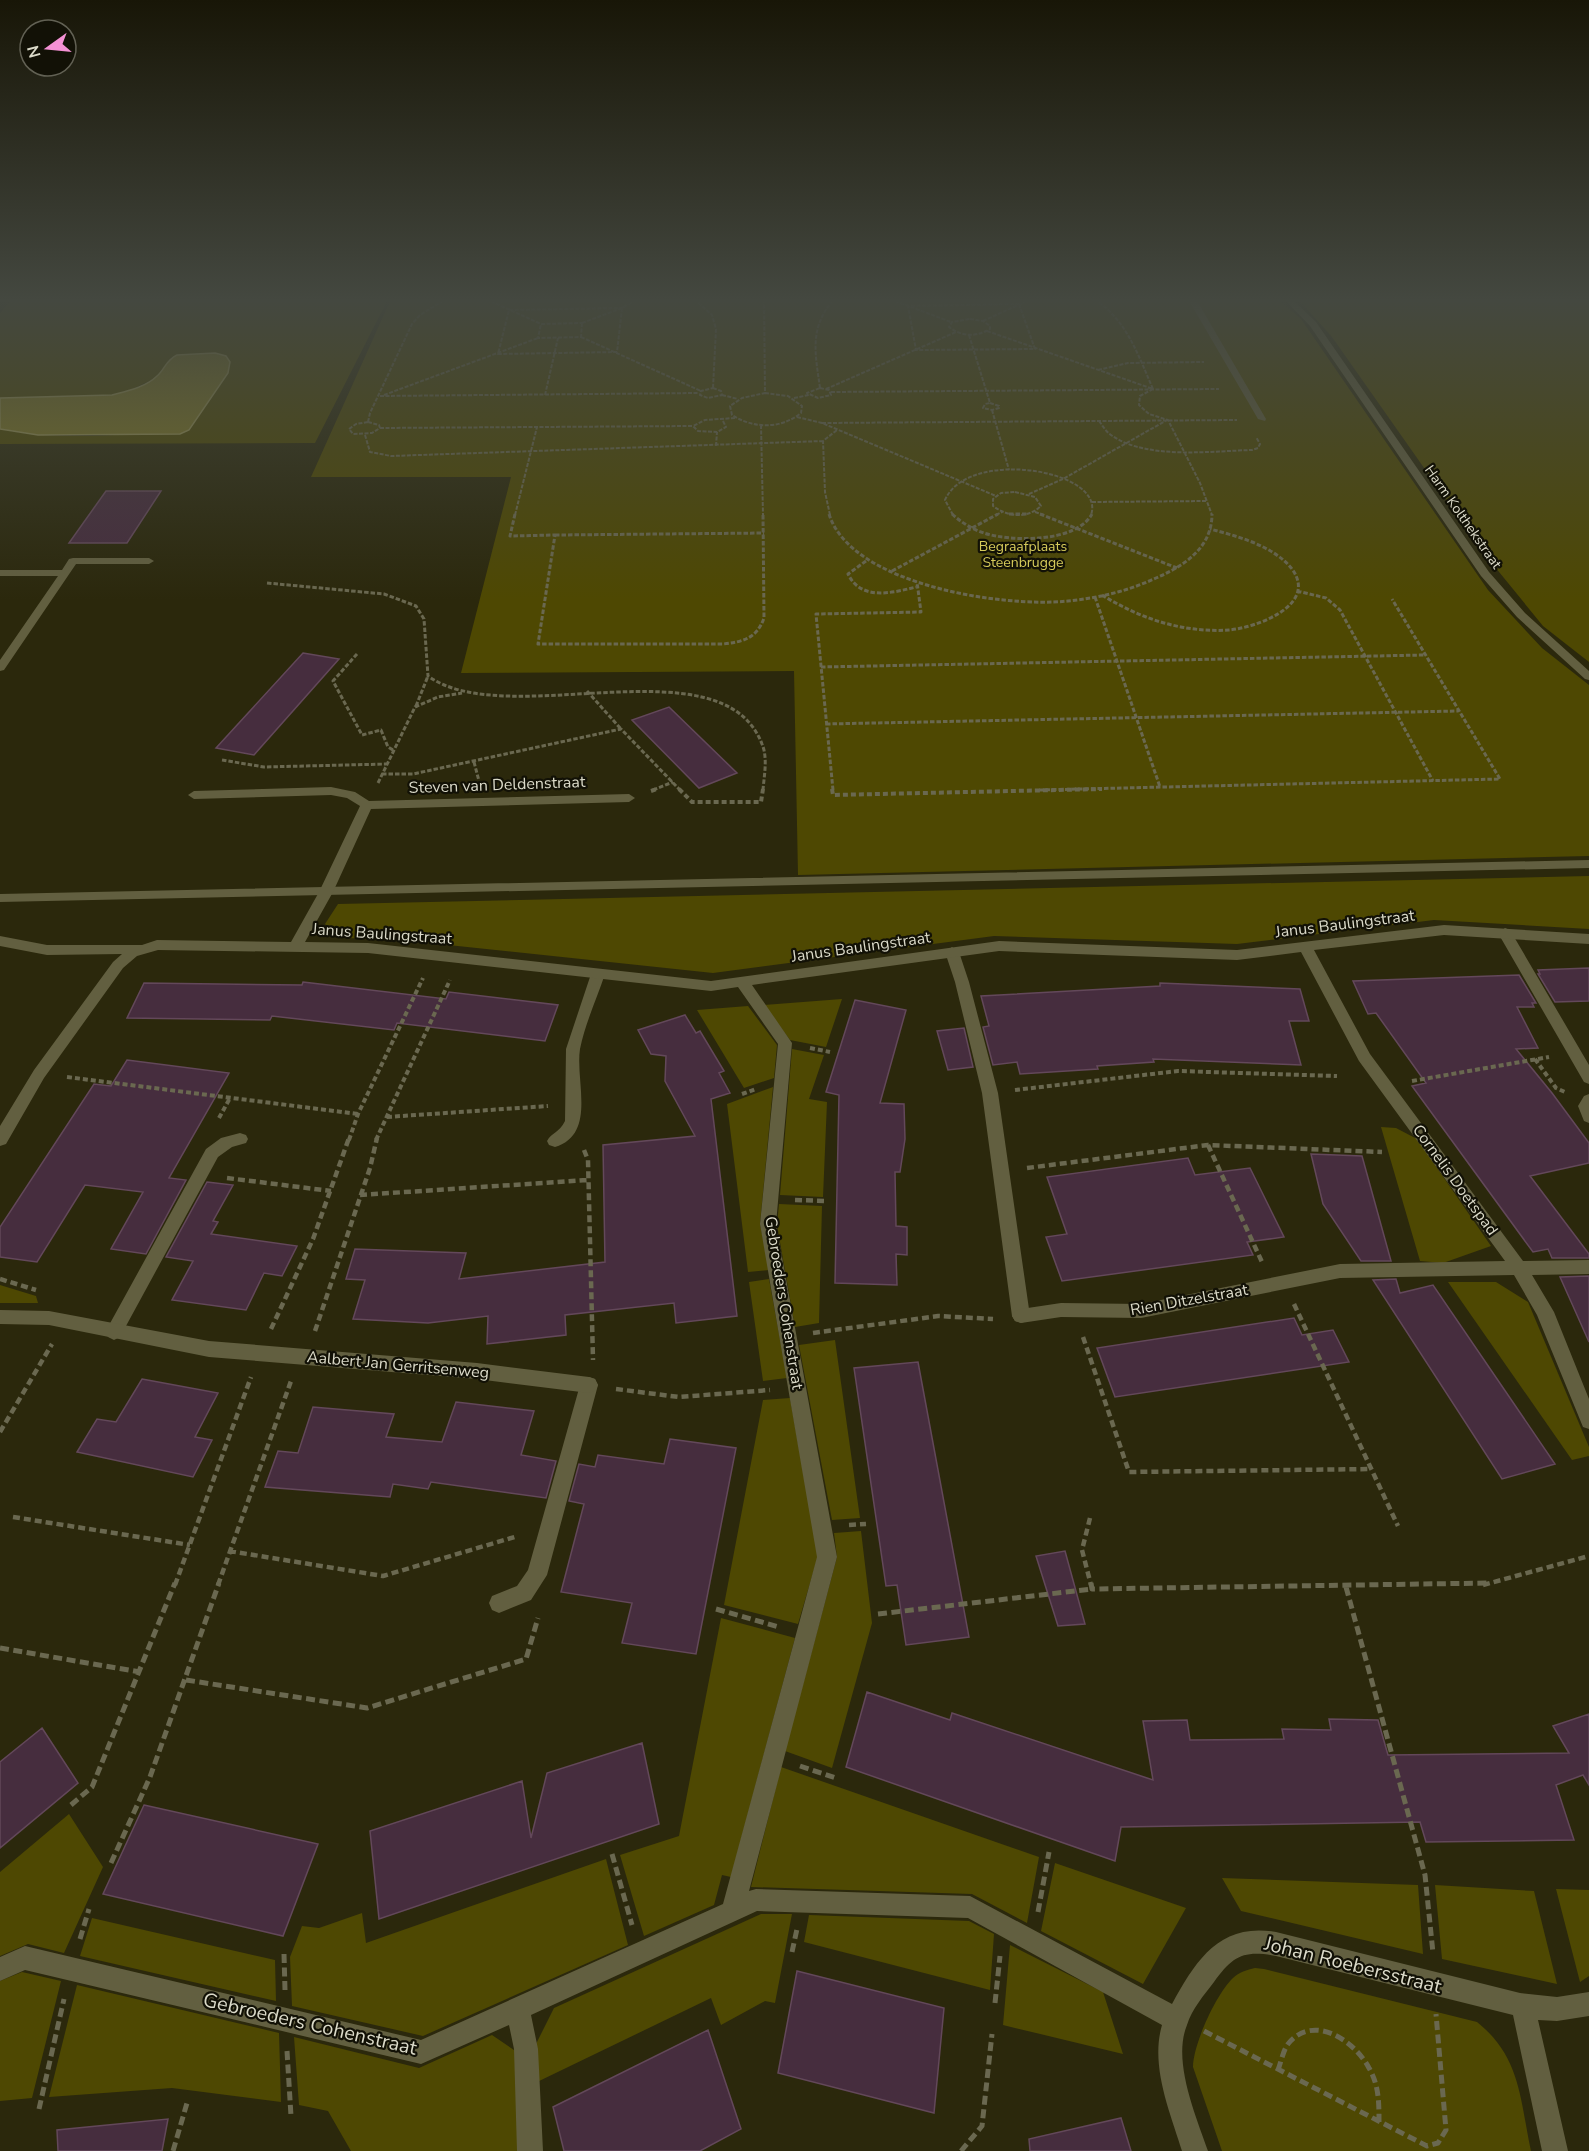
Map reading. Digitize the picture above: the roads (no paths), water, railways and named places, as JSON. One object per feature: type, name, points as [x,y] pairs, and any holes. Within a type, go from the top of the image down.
[{"type":"street","points":[[1251,399],[1262,419]]},
{"type":"street","name":"Harm Kolthekstraat","points":[[1365,399],[1485,574],[1521,615],[1589,677]]},
{"type":"street","points":[[0,668],[73,561],[149,561]]},
{"type":"street","points":[[0,573],[64,573]]},
{"type":"street","name":"Steven van Deldenstraat","points":[[194,795],[332,790],[351,795],[367,805],[629,798]]},
{"type":"street","points":[[297,946],[326,892],[367,805]]},
{"type":"street","points":[[0,898],[1589,864]]},
{"type":"street","name":"Janus Baulingstraat","points":[[0,941],[47,950],[139,949],[164,945],[368,948],[711,986],[999,946],[1237,955],[1444,930],[1589,939]]},
{"type":"street","points":[[1505,933],[1589,1078]]},
{"type":"street","name":"Cornelis Doetspad","points":[[1305,946],[1364,1057],[1519,1268],[1545,1312],[1589,1421]]},
{"type":"street","points":[[0,1140],[39,1074],[118,965],[139,949]]},
{"type":"street","name":"Rien Ditzelstraat","points":[[952,952],[962,982],[990,1093],[1021,1316],[1061,1310],[1141,1311],[1340,1271],[1589,1267]]},
{"type":"street","points":[[560,1138],[571,1129],[573,1121],[574,1041],[598,974]]},
{"type":"street","name":"Gebroeders Cohenstraat","points":[[732,1912],[827,1557],[768,1224],[784,1043],[741,981]]},
{"type":"street","points":[[114,1332],[212,1154],[219,1147],[240,1139]]},
{"type":"street","name":"Aalbert Jan Gerritsenweg","points":[[0,1317],[49,1318],[209,1349],[477,1371],[589,1385],[537,1575],[528,1589],[499,1603]]},
{"type":"street","name":"Gebroeders Cohenstraat","points":[[0,1968],[25,1958],[421,2052],[756,1900],[970,1907],[1176,2019]]},
{"type":"street","name":"Johan Roebersstraat","points":[[1196,2151],[1172,2068],[1171,2038],[1176,2019],[1220,1955],[1230,1947],[1252,1941],[1276,1944],[1522,2004],[1557,2009],[1589,2004]]},
{"type":"street","points":[[1522,2004],[1555,2151]]},
{"type":"street","points":[[518,2008],[526,2049],[530,2151]]},
{"type":"park label","name":"Begraafplaats Steenbrugge","points":[[1023,554]]}]
